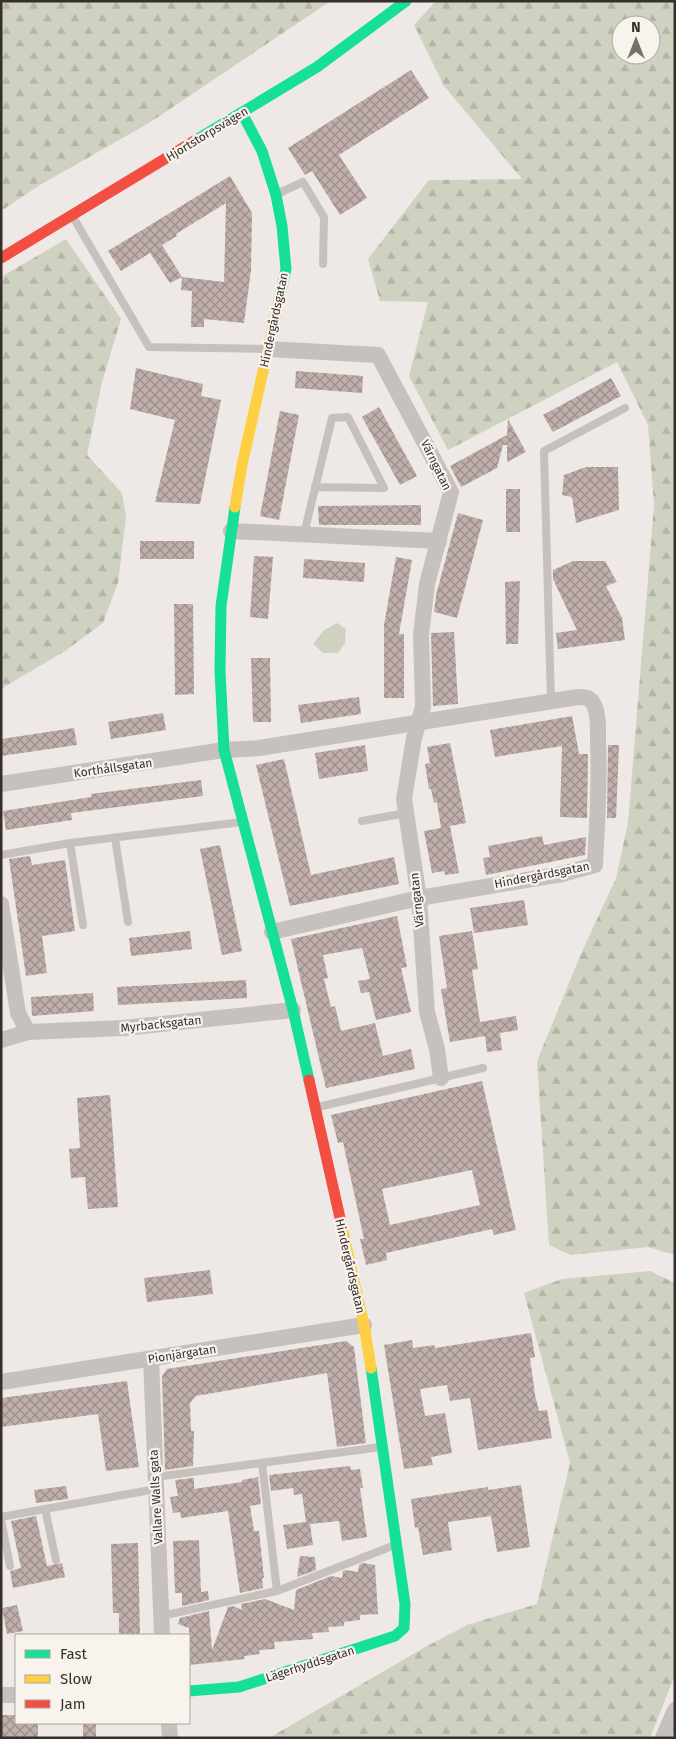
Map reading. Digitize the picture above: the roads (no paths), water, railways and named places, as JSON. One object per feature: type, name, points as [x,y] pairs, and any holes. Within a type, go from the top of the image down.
[{"type":"street","name":"Hjortstorpsvägen","points":[[1,258],[317,67],[406,1]]},
{"type":"street","name":"Hindergårdsgatan","points":[[242,114],[262,151],[276,195],[282,226],[286,268],[242,465],[221,606],[220,671],[224,750],[293,1010],[313,1108],[364,1325],[405,1604]]},
{"type":"street","name":"Värngatan","points":[[268,349],[378,354],[451,492],[427,584],[421,635],[423,707],[418,722],[404,799],[419,898],[427,1012],[437,1049],[441,1078]]},
{"type":"street","points":[[231,531],[439,541]]},
{"type":"street","name":"Hindergårdsgatan","points":[[272,932],[419,898],[562,874],[595,865],[600,787],[597,713],[586,697],[418,722]]},
{"type":"street","points":[[224,750],[259,748],[418,722]]},
{"type":"street","name":"Korthållsgatan","points":[[1,784],[224,750]]},
{"type":"street","points":[[1,904],[18,1013],[28,1032]]},
{"type":"street","name":"Myrbacksgatan","points":[[1,1040],[28,1032],[124,1028],[293,1010]]},
{"type":"street","name":"Pionjärgatan","points":[[1,1382],[364,1325]]},
{"type":"street","name":"Vallare Walls gata","points":[[151,1359],[162,1634]]},
{"type":"street","name":"Lägerhyddsgatan","points":[[190,1691],[239,1687],[396,1636],[404,1628],[405,1604]]},
{"type":"street","points":[[1,1695],[15,1695]]},
{"type":"street","points":[[663,1738],[675,1710]]},
{"type":"street","points":[[169,1724],[170,1738]]},
{"type":"lane","points":[[276,195],[302,182],[324,217],[323,264]]},
{"type":"lane","points":[[72,215],[149,347],[268,349]]},
{"type":"lane","points":[[550,702],[544,451],[625,408]]},
{"type":"lane","points":[[304,534],[315,487],[332,418],[348,417],[384,488],[315,487]]},
{"type":"lane","points":[[362,821],[406,813]]},
{"type":"lane","points":[[1,854],[243,822]]},
{"type":"lane","points":[[115,838],[128,922]]},
{"type":"lane","points":[[70,844],[83,925]]},
{"type":"lane","points":[[313,1108],[483,1068]]},
{"type":"lane","points":[[10,1566],[1,1519],[156,1483],[262,1463],[383,1447]]},
{"type":"lane","points":[[262,1463],[276,1591]]},
{"type":"lane","points":[[46,1509],[56,1560]]},
{"type":"lane","points":[[162,1616],[276,1591],[397,1544]]}]
